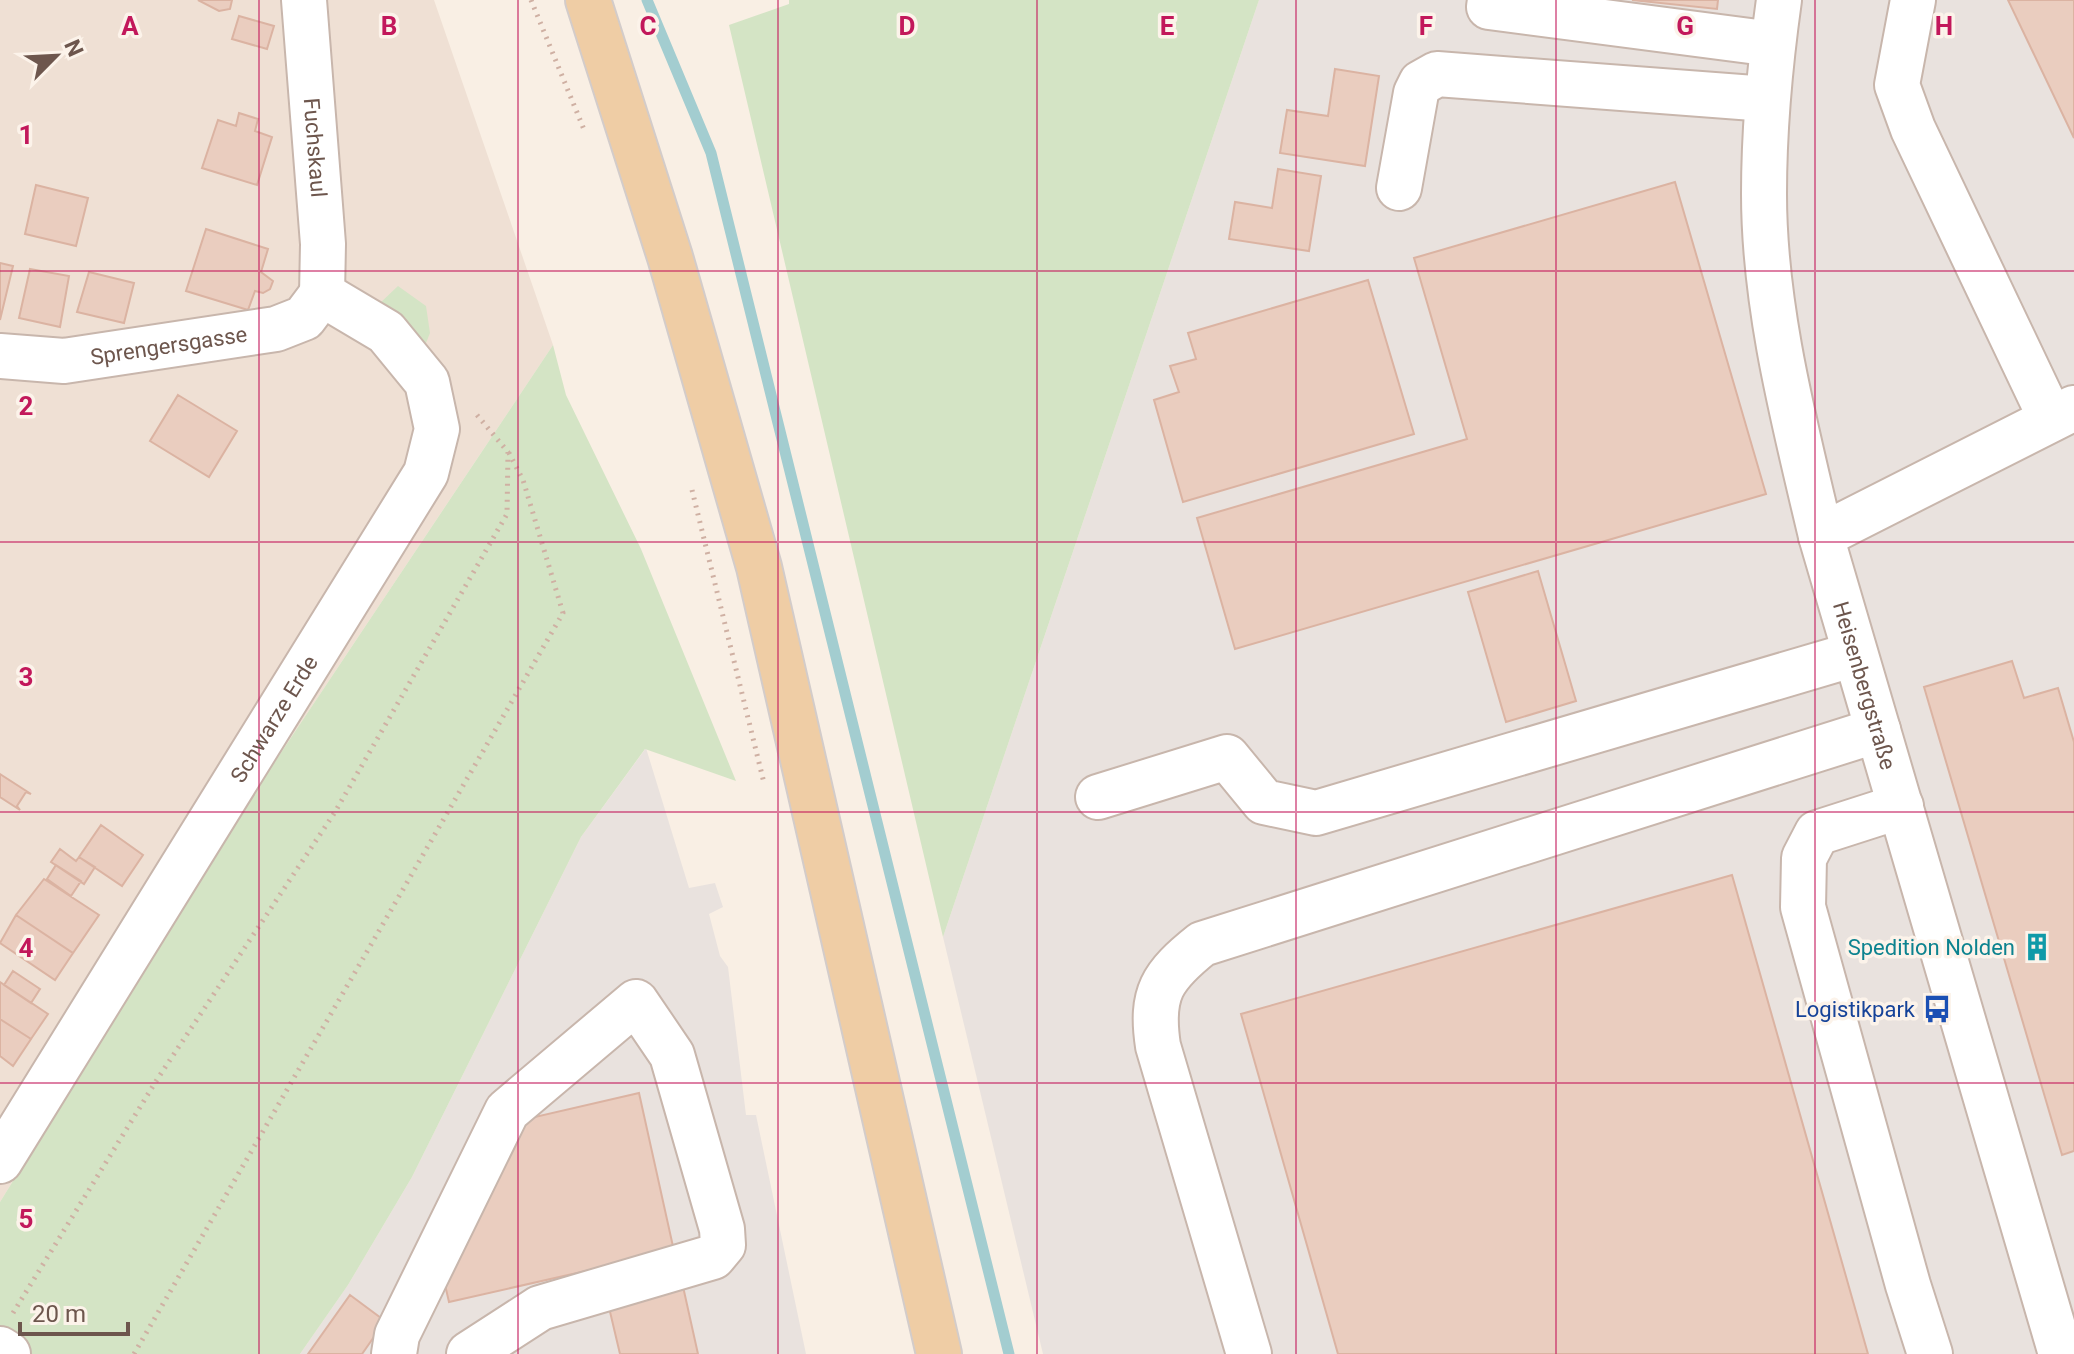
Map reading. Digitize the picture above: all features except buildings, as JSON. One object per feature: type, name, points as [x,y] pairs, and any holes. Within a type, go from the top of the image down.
[{"type":"main road","points":[[588,0],[670,257],[759,567],[939,1354]]},
{"type":"street","name":"Fuchskaul","points":[[304,0],[323,244],[322,294]]},
{"type":"street","name":"Heisenbergstraße","points":[[1779,0],[1767,99],[1764,196],[1770,279],[1789,401],[1821,536],[2061,1354]]},
{"type":"street","points":[[1821,536],[2063,414],[1913,129],[1897,85],[1913,0]]},
{"type":"street","points":[[1477,2],[1773,44]]},
{"type":"street","points":[[1399,188],[1416,93],[1421,83],[1437,74],[1767,99]]},
{"type":"street","name":"Sprengersgasse","points":[[0,356],[64,361],[276,329],[304,318],[322,294]]},
{"type":"street","name":"Schwarze Erde","points":[[0,1161],[426,473],[437,429],[427,382],[386,332],[322,294]]},
{"type":"street","points":[[1098,797],[1227,757],[1264,802],[1316,813],[1855,654]]},
{"type":"street","points":[[1249,1354],[1158,1046],[1153,1012],[1171,969],[1202,944],[1878,730]]},
{"type":"street","points":[[1901,806],[1817,833],[1804,858],[1803,907],[1930,1354]]},
{"type":"street","points":[[394,1354],[397,1335],[507,1111],[636,1002],[672,1055],[722,1229],[723,1245],[713,1257],[540,1308],[469,1354]]},
{"type":"path","points":[[531,0],[585,133]]},
{"type":"path","points":[[134,1354],[563,613],[523,480],[508,452],[470,406],[427,382]]},
{"type":"path","points":[[6,1341],[158,1078],[335,812],[507,514],[508,452]]},
{"type":"path","points":[[690,484],[767,795]]},
{"type":"shaded area","points":[[0,0],[434,0],[553,345],[234,823],[0,1202]]},
{"type":"shaded area","points":[[1259,0],[2074,0],[2074,1354],[1043,1354],[943,937]]},
{"type":"shaded area","points":[[646,748],[689,888],[715,883],[723,907],[709,914],[720,956],[728,967],[746,1115],[756,1115],[806,1354],[300,1354],[348,1285],[412,1177],[581,837]]},
{"type":"green space","points":[[789,0],[1259,0],[943,937],[729,25],[789,4]]},
{"type":"green space","points":[[398,286],[426,306],[430,333],[422,353],[379,304]]},
{"type":"green space","points":[[553,345],[566,395],[641,549],[736,781],[645,749],[581,837],[412,1177],[348,1285],[300,1354],[28,1354],[0,1335],[0,1202],[234,823]]},
{"type":"waterway","points":[[647,0],[711,153],[1009,1354]]},
{"type":"place","name":"Spedition Nolden","points":[[2037,947]]},
{"type":"place","name":"Logistikpark","points":[[1937,1009]]}]
